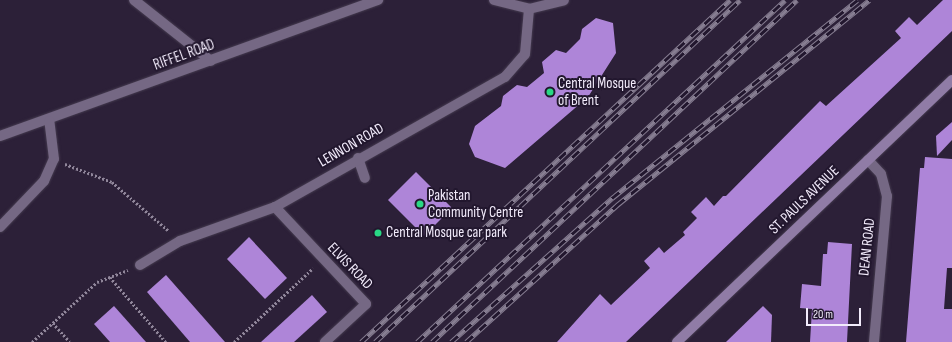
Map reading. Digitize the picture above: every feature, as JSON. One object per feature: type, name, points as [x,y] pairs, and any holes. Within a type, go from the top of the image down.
[{"type":"street","points":[[134,0],[211,61]]},
{"type":"street","name":"RIFFEL ROAD","points":[[0,136],[49,121],[378,0]]},
{"type":"street","points":[[494,0],[529,9],[564,0]]},
{"type":"street","name":"LENNON ROAD","points":[[140,264],[180,240],[275,207],[517,67],[528,41],[529,9]]},
{"type":"street","name":"ST. PAULS AVENUE","points":[[677,342],[952,80]]},
{"type":"street","points":[[0,227],[44,181],[54,159],[49,121]]},
{"type":"street","points":[[358,158],[365,178]]},
{"type":"street","name":"DEAN ROAD","points":[[868,160],[881,174],[887,196],[874,342]]},
{"type":"street","name":"ELVIS ROAD","points":[[275,207],[322,259],[366,304],[325,342]]},
{"type":"path","points":[[54,159],[112,182],[180,240]]},
{"type":"path","points":[[234,342],[322,259]]},
{"type":"path","points":[[32,342],[97,282],[140,264]]},
{"type":"path","points":[[110,277],[166,342]]},
{"type":"path","points":[[53,323],[70,342]]},
{"type":"building","points":[[943,0],[952,0],[952,31],[626,342],[557,342],[600,294],[611,305],[650,268],[644,261],[659,247],[664,253],[685,235],[683,232],[697,218],[691,212],[706,197],[714,206],[723,196],[726,196],[820,101],[826,106],[901,38],[895,31],[909,17],[917,25]]},
{"type":"building","name":"Central Mosque of Brent","points":[[596,18],[613,23],[616,53],[588,97],[505,168],[475,157],[469,144],[475,126],[501,106],[503,96],[517,85],[527,87],[544,73],[542,62],[556,50],[566,53],[580,39],[582,29]]},
{"type":"building","points":[[952,122],[952,140],[937,156],[936,136]]},
{"type":"building","points":[[925,157],[952,159],[952,268],[947,268],[944,309],[952,309],[952,342],[906,342],[920,168],[924,168]]},
{"type":"building","name":"Pakistan Community Centre","points":[[416,172],[452,208],[424,236],[388,200]]},
{"type":"building","points":[[249,237],[287,278],[265,299],[227,259]]},
{"type":"building","points":[[828,242],[852,244],[847,342],[810,342],[812,309],[800,308],[802,284],[821,286],[823,254],[827,254]]},
{"type":"building","points":[[166,275],[225,342],[190,342],[147,292]]},
{"type":"building","points":[[312,295],[327,312],[294,342],[261,342]]},
{"type":"building","points":[[114,306],[146,342],[110,342],[94,324]]},
{"type":"building","points":[[763,306],[772,315],[771,342],[726,342]]},
{"type":"railway","points":[[361,342],[730,0]]},
{"type":"railway","points":[[375,342],[740,0]]},
{"type":"railway","points":[[417,342],[785,0]]},
{"type":"railway","points":[[432,342],[797,0]]},
{"type":"railway","points":[[451,342],[612,198],[857,0]]},
{"type":"railway","points":[[466,342],[617,205],[869,0]]},
{"type":"place","name":"Central Mosque of Brent","points":[[550,92]]},
{"type":"place","name":"Pakistan Community Centre","points":[[420,204]]},
{"type":"place","name":"Central Mosque car park","points":[[378,233]]}]
